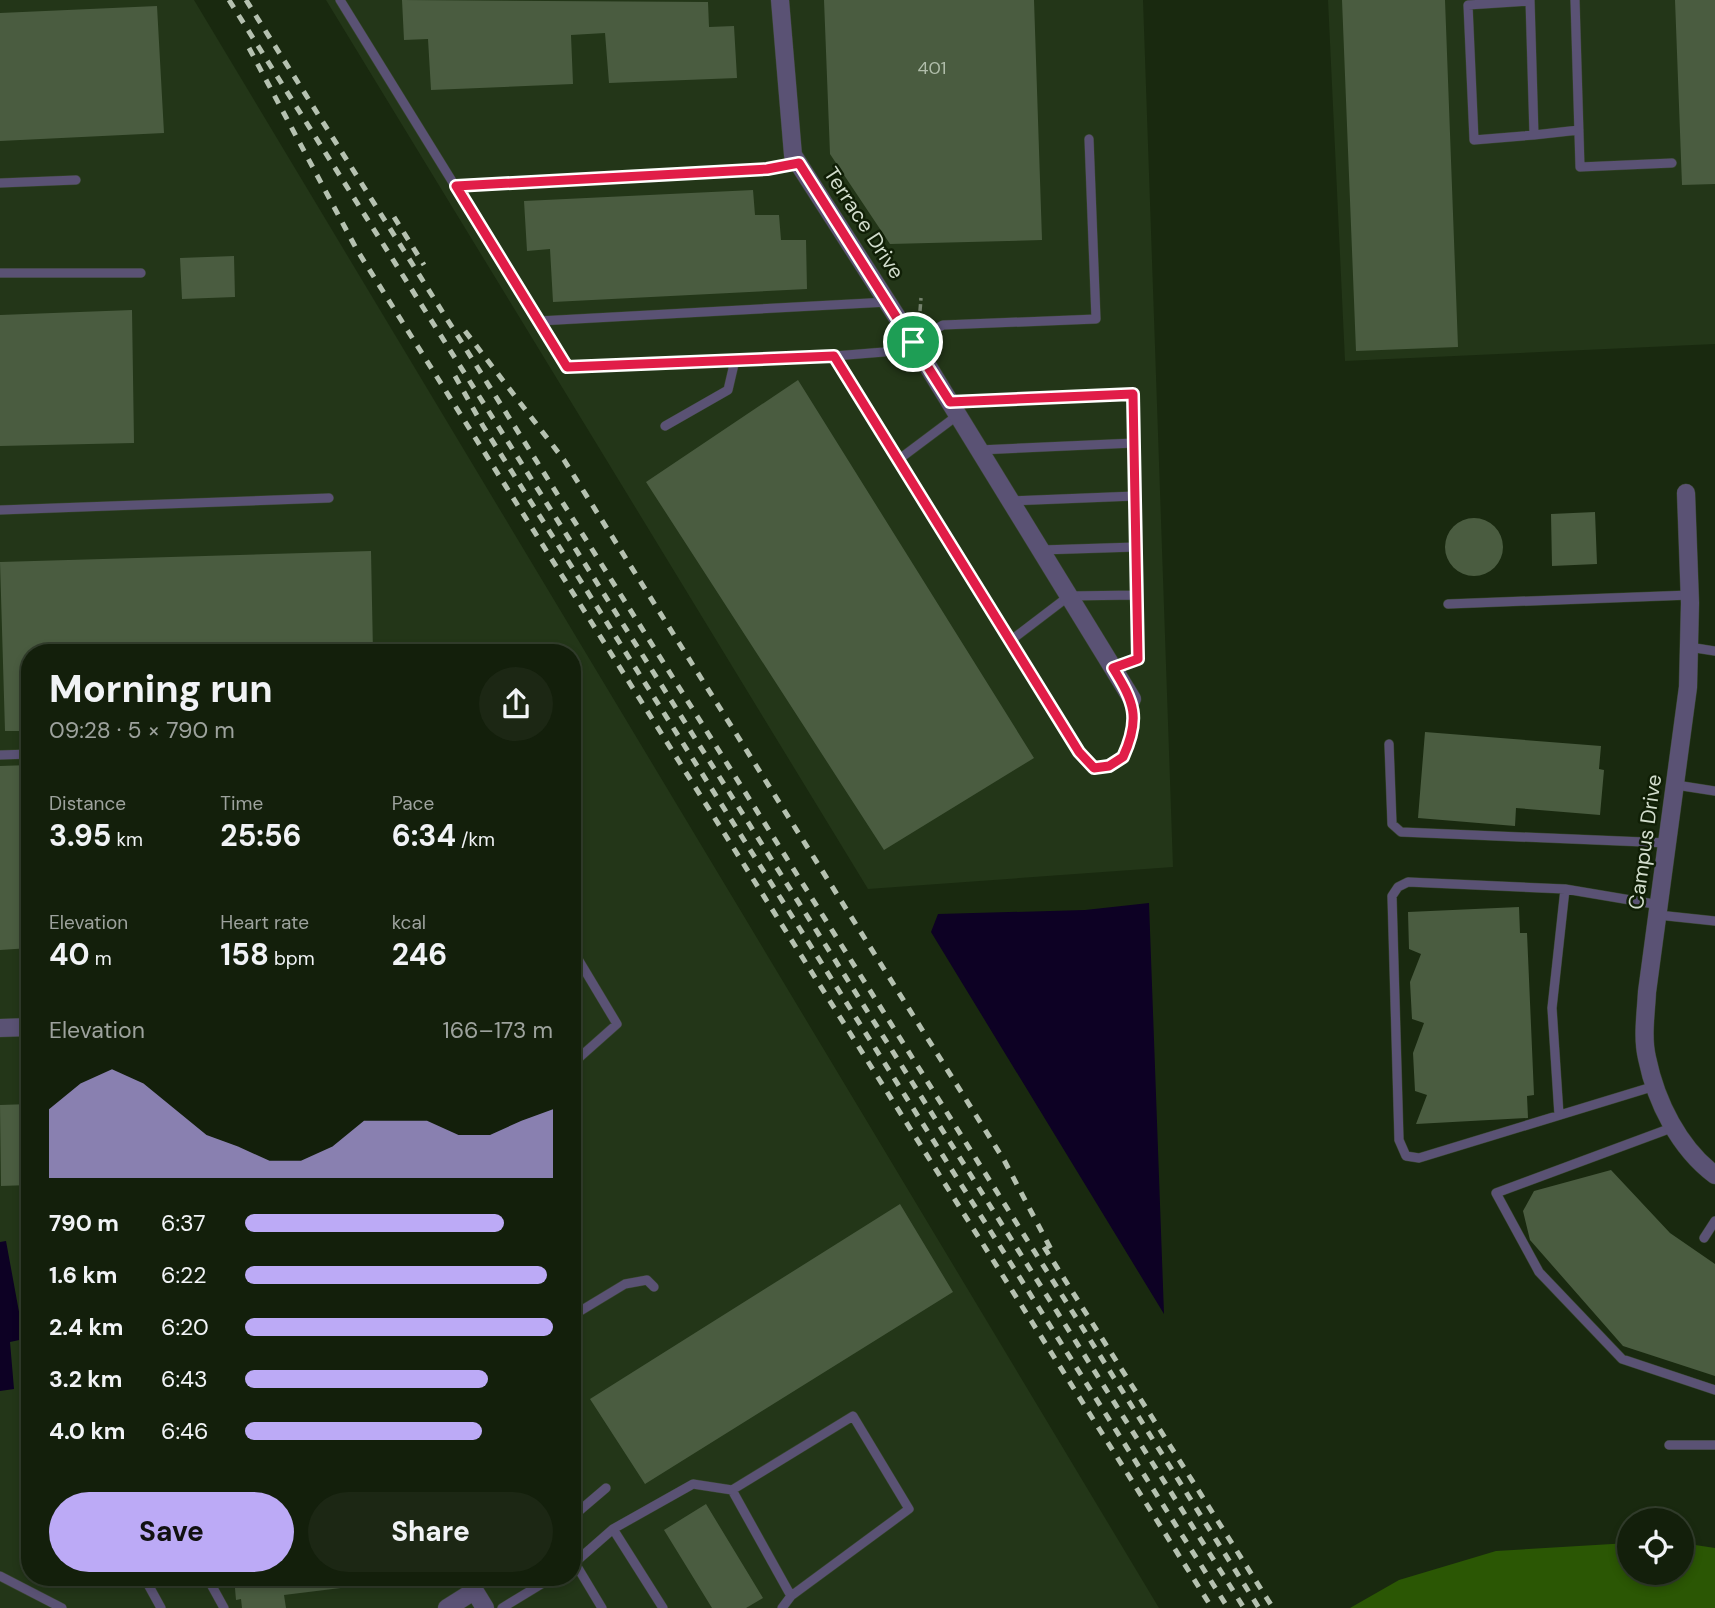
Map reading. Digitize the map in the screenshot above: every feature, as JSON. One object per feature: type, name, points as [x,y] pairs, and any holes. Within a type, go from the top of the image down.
[{"type":"street","name":"Terrace Drive","points":[[780,0],[793,155],[913,342],[1132,699]]},
{"type":"street","name":"Campus Drive","points":[[1686,493],[1690,595],[1688,687],[1647,992],[1645,1037],[1646,1057],[1655,1086],[1674,1127],[1684,1144],[1715,1175]]},
{"type":"street","points":[[0,1028],[21,1027]]},
{"type":"street","points":[[447,1608],[466,1586]]},
{"type":"street","points":[[473,1586],[485,1608]]},
{"type":"lane","points":[[341,0],[567,367],[884,352],[913,342],[943,325],[1096,319],[1089,139]]},
{"type":"lane","points":[[1574,0],[1580,167],[1672,163]]},
{"type":"lane","points":[[1534,135],[1530,1],[1468,5],[1474,141],[1534,135],[1578,130]]},
{"type":"lane","points":[[456,186],[767,169],[799,163]]},
{"type":"lane","points":[[0,183],[76,180]]},
{"type":"lane","points":[[0,273],[141,273]]},
{"type":"lane","points":[[538,321],[888,302]]},
{"type":"lane","points":[[834,356],[1079,752],[1094,768],[1109,766],[1123,757],[1133,721],[1132,699]]},
{"type":"lane","points":[[665,426],[729,390],[735,360]]},
{"type":"lane","points":[[898,460],[954,409],[1133,394],[1138,659],[1113,668]]},
{"type":"lane","points":[[979,450],[1134,443]]},
{"type":"lane","points":[[1011,501],[1135,496]]},
{"type":"lane","points":[[0,510],[329,498]]},
{"type":"lane","points":[[1041,550],[1136,547]]},
{"type":"lane","points":[[1010,641],[1069,596],[1136,595]]},
{"type":"lane","points":[[1448,604],[1690,595]]},
{"type":"lane","points":[[1689,647],[1715,651]]},
{"type":"lane","points":[[1389,744],[1392,824],[1401,832],[1668,843]]},
{"type":"lane","points":[[0,755],[21,754]]},
{"type":"lane","points":[[1676,785],[1715,791]]},
{"type":"lane","points":[[1655,1086],[1419,1158],[1406,1156],[1399,1140],[1392,896],[1398,887],[1408,882],[1564,889],[1715,921]]},
{"type":"lane","points":[[1559,1115],[1552,1008],[1564,889]]},
{"type":"lane","points":[[581,964],[617,1024],[581,1055]]},
{"type":"lane","points":[[1674,1127],[1496,1193],[1539,1272],[1622,1359],[1715,1390]]},
{"type":"lane","points":[[1704,1238],[1715,1221]]},
{"type":"lane","points":[[581,1311],[625,1284],[647,1280],[654,1287]]},
{"type":"lane","points":[[581,1558],[613,1529],[692,1484],[732,1490],[853,1416],[909,1509],[790,1596],[782,1608]]},
{"type":"lane","points":[[1669,1445],[1715,1445]]},
{"type":"lane","points":[[581,1509],[606,1488]]},
{"type":"lane","points":[[732,1490],[790,1596]]},
{"type":"lane","points":[[613,1529],[663,1608]]},
{"type":"lane","points":[[581,1575],[603,1608]]},
{"type":"lane","points":[[0,1576],[62,1608]]},
{"type":"lane","points":[[149,1586],[161,1608]]},
{"type":"lane","points":[[212,1586],[224,1608]]},
{"type":"lane","points":[[502,1608],[537,1586]]},
{"type":"path","points":[[920,298],[920,310]]},
{"type":"shaded area","points":[[0,0],[194,0],[580,644],[21,644],[21,1586],[581,1586],[581,645],[1159,1608],[0,1608]]},
{"type":"shaded area","points":[[326,0],[1143,0],[1173,867],[868,889]]},
{"type":"shaded area","points":[[1328,0],[1715,0],[1715,344],[1345,361]]},
{"type":"shaded area","points":[[1149,903],[1164,1314],[931,932],[938,914],[1085,910]]},
{"type":"shaded area","points":[[6,1241],[21,1323],[21,1340],[10,1342],[14,1389],[0,1391],[0,1242]]},
{"type":"green space","points":[[1617,1544],[1617,1585],[1694,1585],[1694,1545],[1715,1548],[1715,1608],[1350,1608],[1399,1580],[1496,1551]]},
{"type":"building","points":[[402,0],[708,2],[709,27],[734,26],[737,78],[609,83],[605,33],[571,35],[573,84],[431,90],[428,39],[404,40]]},
{"type":"building","points":[[824,0],[1034,0],[1042,240],[890,244],[830,154]]},
{"type":"building","points":[[1342,0],[1445,0],[1458,347],[1356,351]]},
{"type":"building","points":[[1675,0],[1715,0],[1715,184],[1682,185]]},
{"type":"building","points":[[157,6],[164,133],[0,141],[0,13]]},
{"type":"building","points":[[753,190],[755,215],[779,215],[781,240],[806,240],[807,289],[553,302],[550,249],[527,251],[524,201]]},
{"type":"building","points":[[234,256],[235,297],[182,299],[180,258]]},
{"type":"building","points":[[132,310],[134,443],[0,446],[0,315]]},
{"type":"building","points":[[798,380],[1034,758],[884,850],[646,482]]},
{"type":"building","points":[[1595,512],[1597,564],[1552,566],[1551,514]]},
{"type":"building","points":[[1474,518],[1495,526],[1503,547],[1495,568],[1474,576],[1453,568],[1445,547],[1453,526]]},
{"type":"building","points":[[371,551],[373,644],[21,644],[21,731],[5,731],[0,562]]},
{"type":"building","points":[[1425,732],[1601,746],[1599,769],[1604,770],[1600,815],[1516,808],[1515,826],[1418,818]]},
{"type":"building","points":[[21,765],[21,949],[0,950],[0,766]]},
{"type":"building","points":[[1519,907],[1520,933],[1527,933],[1534,1095],[1527,1096],[1528,1118],[1416,1124],[1427,1095],[1415,1091],[1413,1053],[1424,1023],[1412,1019],[1410,982],[1421,954],[1409,949],[1408,912]]},
{"type":"building","points":[[21,1104],[21,1185],[1,1186],[0,1105]]},
{"type":"building","points":[[1611,1170],[1670,1233],[1715,1264],[1715,1376],[1623,1346],[1530,1240],[1523,1211],[1534,1191]]},
{"type":"building","points":[[900,1204],[953,1292],[645,1484],[590,1399]]},
{"type":"building","points":[[706,1504],[763,1598],[746,1608],[712,1608],[664,1530]]},
{"type":"building","points":[[235,1586],[357,1586],[284,1595],[286,1608],[242,1608],[241,1599],[236,1600]]},
{"type":"railway","points":[[229,0],[1244,1608]]},
{"type":"railway","points":[[246,0],[1259,1608]]},
{"type":"railway","points":[[249,48],[357,250],[1212,1608]]},
{"type":"railway","points":[[394,217],[424,265]]},
{"type":"railway","points":[[465,331],[564,460],[1004,1160],[1054,1255]]},
{"type":"railway","points":[[455,376],[483,426],[1228,1608]]},
{"type":"railway","points":[[1044,1247],[1273,1608]]},
{"type":"route","points":[[799,163],[913,342],[950,402],[1133,394],[1138,659],[1113,668],[1132,699],[1133,721],[1129,744],[1123,757],[1109,766],[1094,768],[1079,752],[834,356],[567,367],[456,186],[767,169],[799,163]]}]
